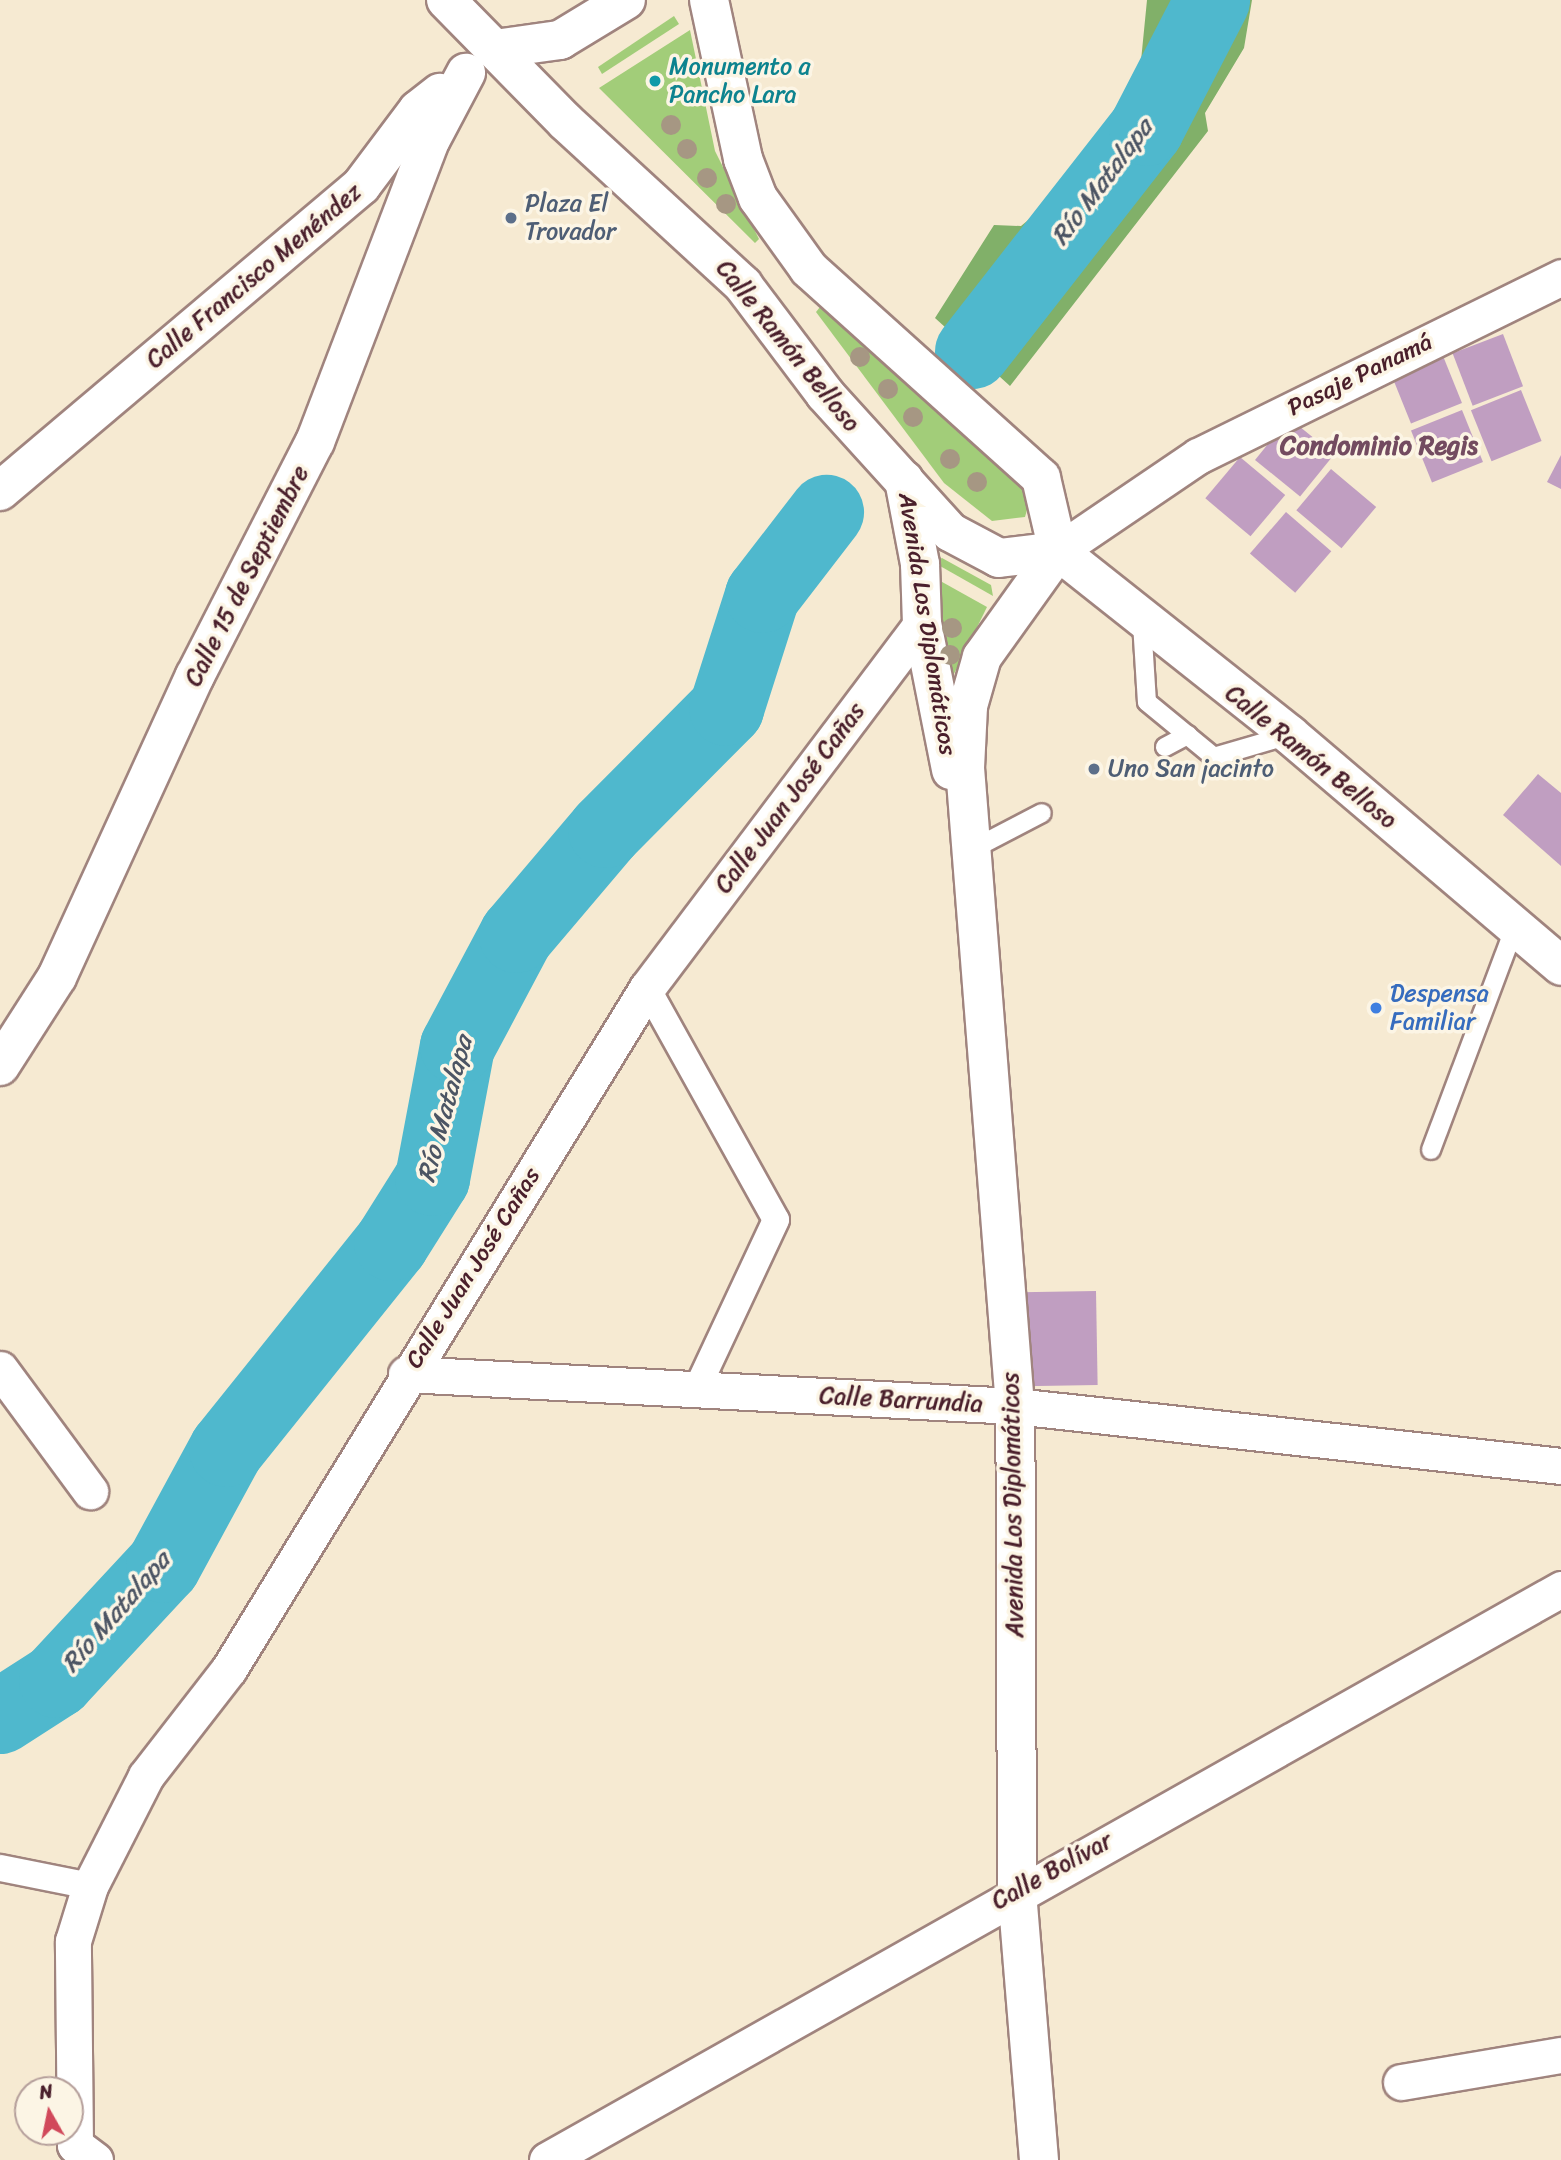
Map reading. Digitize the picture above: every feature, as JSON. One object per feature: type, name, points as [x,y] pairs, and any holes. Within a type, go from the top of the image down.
[{"type":"street","name":"Calle Ramón Belloso","points":[[446,0],[743,285],[825,394],[950,532],[979,551],[999,558],[1058,551],[1142,623],[1290,735],[1561,966]]},
{"type":"street","points":[[495,49],[560,40],[626,0]]},
{"type":"street","points":[[709,0],[743,159],[781,236],[908,362],[1041,478],[1058,551]]},
{"type":"street","name":"Calle Francisco Menéndez","points":[[0,491],[361,186],[418,110],[495,49]]},
{"type":"street","name":"Calle 15 de Septiembre","points":[[0,1066],[57,977],[195,676],[315,442],[431,139],[466,73]]},
{"type":"street","name":"Pasaje Panamá","points":[[1058,551],[1198,456],[1561,276]]},
{"type":"street","name":"Avenida Los Diplomáticos","points":[[904,480],[920,564],[922,623],[969,851]]},
{"type":"street","name":"Avenida Los Diplomáticos","points":[[1039,2160],[1017,1891],[1015,1406],[969,851],[966,745],[974,677],[997,629],[1058,551]]},
{"type":"street","name":"Calle Juan José Cañas","points":[[79,2155],[73,1941],[90,1886],[146,1776],[229,1669],[406,1374],[647,988],[922,623]]},
{"type":"street","points":[[647,988],[776,1220],[697,1390]]},
{"type":"street","points":[[0,1368],[90,1491]]},
{"type":"street","name":"Calle Barrundia","points":[[406,1374],[1015,1406],[1561,1466]]},
{"type":"street","name":"Calle Bolívar","points":[[547,2160],[1017,1891],[1561,1589]]},
{"type":"street","points":[[0,1868],[90,1886]]},
{"type":"street","points":[[1401,2082],[1561,2054]]},
{"type":"lane","points":[[1142,623],[1147,702],[1214,757],[1290,735]]},
{"type":"lane","points":[[1165,747],[1188,735]]},
{"type":"lane","points":[[969,851],[1042,813]]},
{"type":"lane","points":[[1431,1150],[1515,928]]},
{"type":"green space","points":[[1147,0],[1252,0],[1244,48],[1205,113],[1208,131],[1010,386],[935,318],[994,225],[1021,226],[1049,203],[1139,81]]},
{"type":"green space","points":[[674,16],[679,24],[602,74],[598,67]]},
{"type":"green space","points":[[690,30],[715,151],[759,239],[755,243],[599,88]]},
{"type":"green space","points":[[820,307],[1019,480],[1029,503],[1025,517],[992,521],[944,483],[816,312]]},
{"type":"green space","points":[[942,558],[991,585],[993,596],[933,562]]},
{"type":"green space","points":[[935,578],[987,607],[951,680],[947,680]]},
{"type":"building","points":[[1503,334],[1523,386],[1473,406],[1453,353]]},
{"type":"building","points":[[1441,351],[1462,403],[1411,424],[1390,372]]},
{"type":"building","points":[[1521,390],[1542,441],[1492,461],[1471,410]]},
{"type":"building","points":[[1462,410],[1483,462],[1432,483],[1411,431]]},
{"type":"building","points":[[1289,418],[1334,455],[1300,496],[1255,460]]},
{"type":"building","points":[[1561,455],[1561,489],[1547,482]]},
{"type":"building","points":[[1240,457],[1285,495],[1250,536],[1205,498]]},
{"type":"building","points":[[1331,469],[1376,507],[1341,548],[1296,510]]},
{"type":"building","points":[[1286,512],[1331,551],[1295,593],[1250,554]]},
{"type":"building","points":[[1538,774],[1561,793],[1561,866],[1503,815]]},
{"type":"building","points":[[1096,1291],[1098,1385],[1023,1386],[1021,1292]]},
{"type":"waterway","name":"Río Matalapa","points":[[972,351],[1146,128],[1212,0]]},
{"type":"waterway","name":"Río Matalapa","points":[[0,1716],[56,1680],[163,1565],[226,1449],[391,1243],[432,1178],[457,1046],[516,935],[605,830],[726,708],[762,595],[826,512]]},
{"type":"place","name":"Monumento a Pancho Lara","points":[[655,81]]},
{"type":"place","name":"Plaza El Trovador","points":[[511,218]]},
{"type":"place","name":"Uno San jacinto","points":[[1094,769]]},
{"type":"place","name":"Despensa Familiar","points":[[1376,1008]]},
{"type":"district","name":"Condominio Regis","points":[[1379,446]]}]
